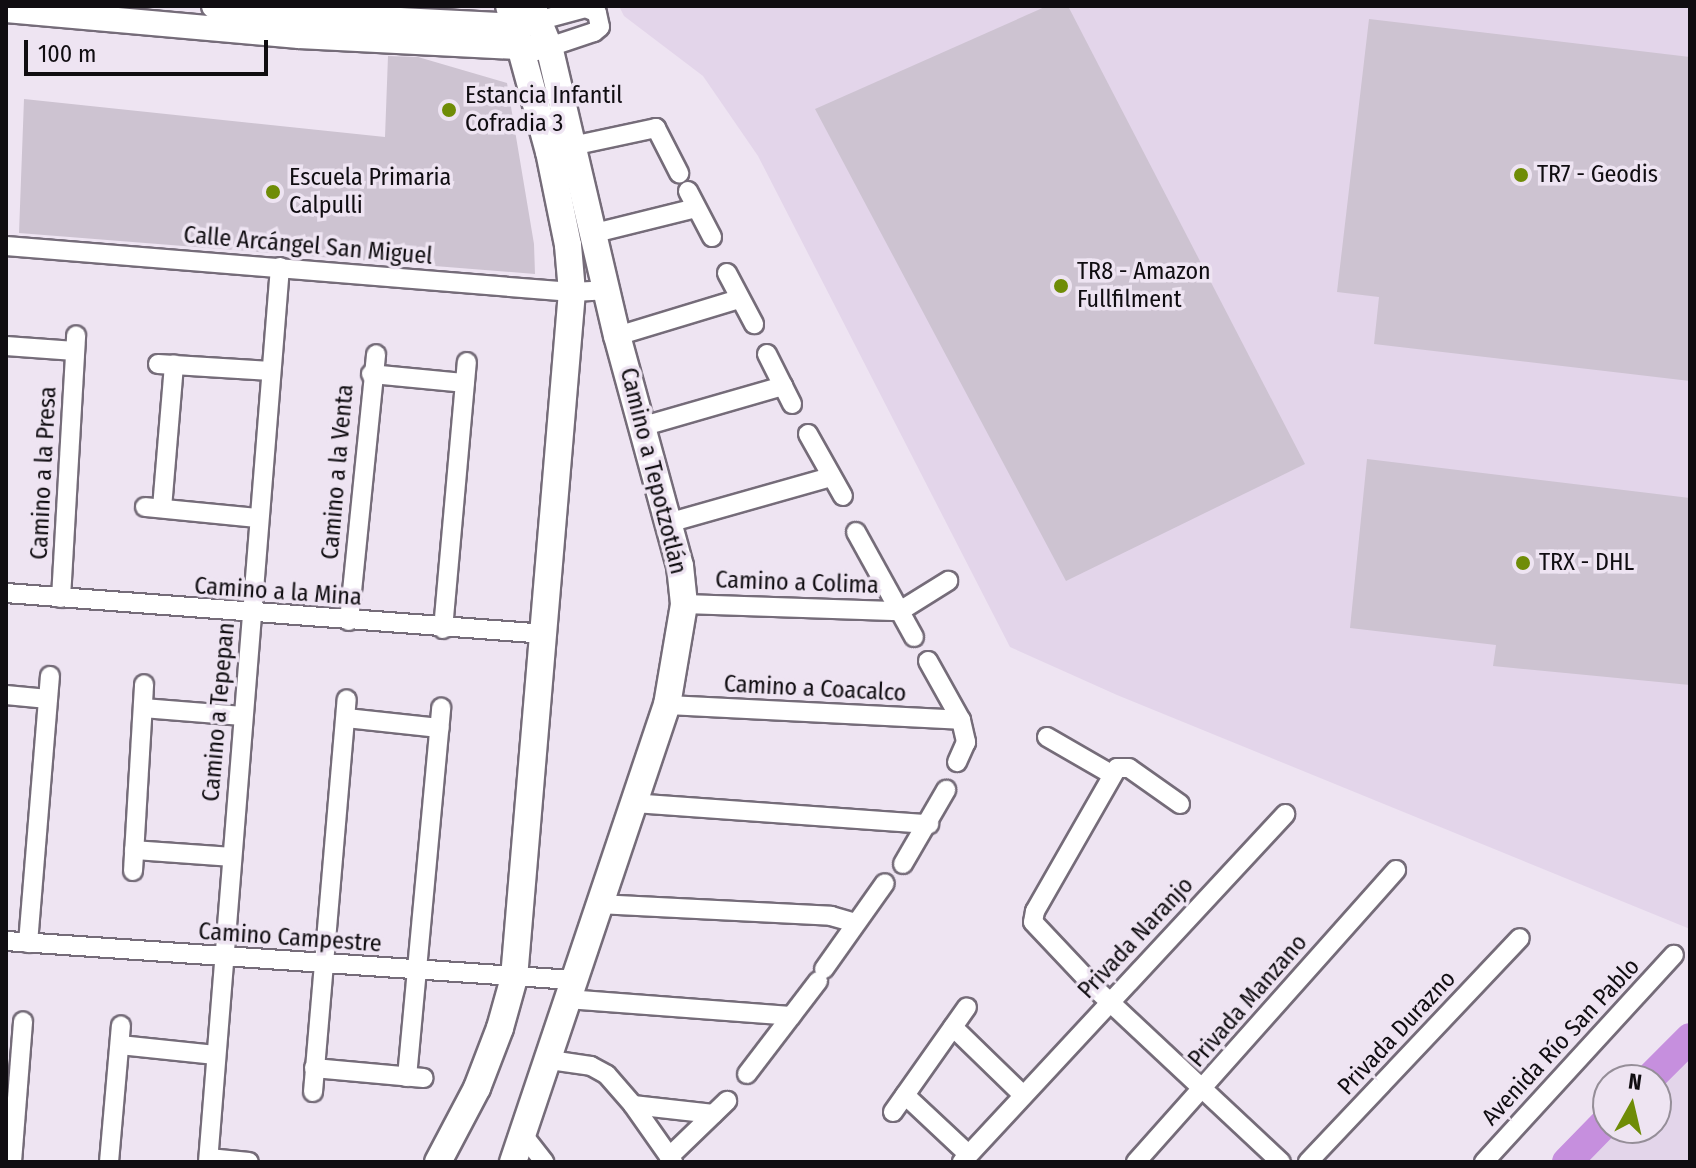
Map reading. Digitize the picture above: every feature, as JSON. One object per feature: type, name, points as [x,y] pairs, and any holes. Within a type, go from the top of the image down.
[{"type":"main road","name":"Camino a Tepotzotlán","points":[[513,1162],[550,1060],[569,990],[667,705],[684,604],[680,566],[617,336],[572,146],[528,26]]},
{"type":"main road","points":[[438,1162],[477,1088],[500,1028],[514,978],[546,634],[572,292],[568,245],[528,26]]},
{"type":"street","points":[[214,6],[301,19]]},
{"type":"street","points":[[6,10],[528,26]]},
{"type":"street","points":[[572,146],[656,128],[679,173]]},
{"type":"street","points":[[688,191],[712,237]]},
{"type":"street","points":[[595,233],[696,208]]},
{"type":"street","name":"Calle Arcángel San Miguel","points":[[6,246],[572,292],[606,290]]},
{"type":"street","name":"Camino a Tepepan","points":[[209,1160],[280,267]]},
{"type":"street","points":[[727,273],[754,324]]},
{"type":"street","points":[[617,336],[739,299]]},
{"type":"street","name":"Camino a la Presa","points":[[6,346],[76,343],[61,598]]},
{"type":"street","name":"Camino a la Venta","points":[[349,621],[371,374],[376,354]]},
{"type":"street","points":[[767,354],[792,404]]},
{"type":"street","points":[[443,629],[467,362]]},
{"type":"street","points":[[258,518],[154,508],[166,364],[271,371]]},
{"type":"street","name":"Camino a la Venta","points":[[371,374],[465,383]]},
{"type":"street","points":[[644,426],[783,386]]},
{"type":"street","points":[[808,434],[843,496]]},
{"type":"street","points":[[668,523],[831,477]]},
{"type":"street","points":[[856,532],[914,637]]},
{"type":"street","name":"Camino a Colima","points":[[684,604],[900,611],[948,581]]},
{"type":"street","name":"Camino a la Mina","points":[[6,593],[443,629],[546,634]]},
{"type":"street","name":"Camino a Coacalco","points":[[928,661],[961,720]]},
{"type":"street","points":[[28,943],[50,676]]},
{"type":"street","points":[[133,871],[144,684]]},
{"type":"street","points":[[6,695],[48,699]]},
{"type":"street","points":[[313,1092],[347,699]]},
{"type":"street","name":"Camino a Coacalco","points":[[667,705],[961,720]]},
{"type":"street","points":[[143,708],[243,716]]},
{"type":"street","points":[[314,1068],[416,1078],[417,972],[441,708]]},
{"type":"street","points":[[346,718],[439,728]]},
{"type":"street","points":[[957,762],[966,742],[961,720]]},
{"type":"street","points":[[1047,737],[1114,771],[1129,768],[1180,804]]},
{"type":"street","points":[[1114,771],[1035,911],[1033,922],[1109,1001],[1281,1162]]},
{"type":"street","points":[[903,864],[946,790]]},
{"type":"street","points":[[633,803],[929,824]]},
{"type":"street","name":"Privada Naranjo","points":[[905,1095],[965,1157],[1285,814]]},
{"type":"street","points":[[134,850],[231,857]]},
{"type":"street","name":"Privada Manzano","points":[[1136,1162],[1396,870]]},
{"type":"street","points":[[747,1074],[885,883]]},
{"type":"street","points":[[598,904],[831,916],[855,923]]},
{"type":"street","name":"Privada Durazno","points":[[1308,1162],[1520,938]]},
{"type":"street","name":"Camino Campestre","points":[[6,941],[514,978],[569,990],[791,1016]]},
{"type":"street","name":"Avenida Río San Pablo","points":[[1484,1162],[1674,955]]},
{"type":"street","points":[[893,1112],[967,1007]]},
{"type":"street","points":[[953,1027],[1023,1095]]},
{"type":"street","points":[[12,1162],[17,1033]]},
{"type":"street","points":[[109,1162],[120,1035],[215,1055]]},
{"type":"street","points":[[550,1060],[600,1070],[633,1105],[671,1159],[720,1107],[633,1105]]},
{"type":"street","points":[[524,1136],[544,1162]]},
{"type":"street","points":[[209,1160],[249,1162]]},
{"type":"shaded area","points":[[619,6],[1690,6],[1690,929],[1117,695],[1010,647],[758,156],[703,76],[624,16]]},
{"type":"shaded area","points":[[1690,1051],[1690,1162],[1582,1162],[1599,1144],[1672,1144],[1672,1070]]},
{"type":"building","name":"TR8 - Amazon Fullfilment","points":[[1047,6],[1068,6],[1305,464],[1066,581],[815,109]]},
{"type":"building","name":"TR7 - Geodis","points":[[1369,19],[1690,57],[1690,381],[1374,344],[1379,297],[1337,292]]},
{"type":"building","name":"Escuela Primaria Calpulli","points":[[388,56],[418,57],[507,83],[534,244],[535,274],[19,233],[24,99],[385,137]]},
{"type":"building","name":"TRX - DHL","points":[[1367,459],[1690,498],[1690,685],[1493,666],[1496,645],[1350,628]]},
{"type":"waterway","points":[[1664,1064],[1690,1038]]},
{"type":"waterway","points":[[1567,1162],[1592,1136]]},
{"type":"place","name":"Estancia Infantil Cofradia 3","points":[[449,110]]},
{"type":"place","name":"TR7 - Geodis","points":[[1521,175]]},
{"type":"place","name":"Escuela Primaria Calpulli","points":[[273,192]]},
{"type":"place","name":"TR8 - Amazon Fullfilment","points":[[1061,286]]},
{"type":"place","name":"TRX - DHL","points":[[1523,563]]}]
